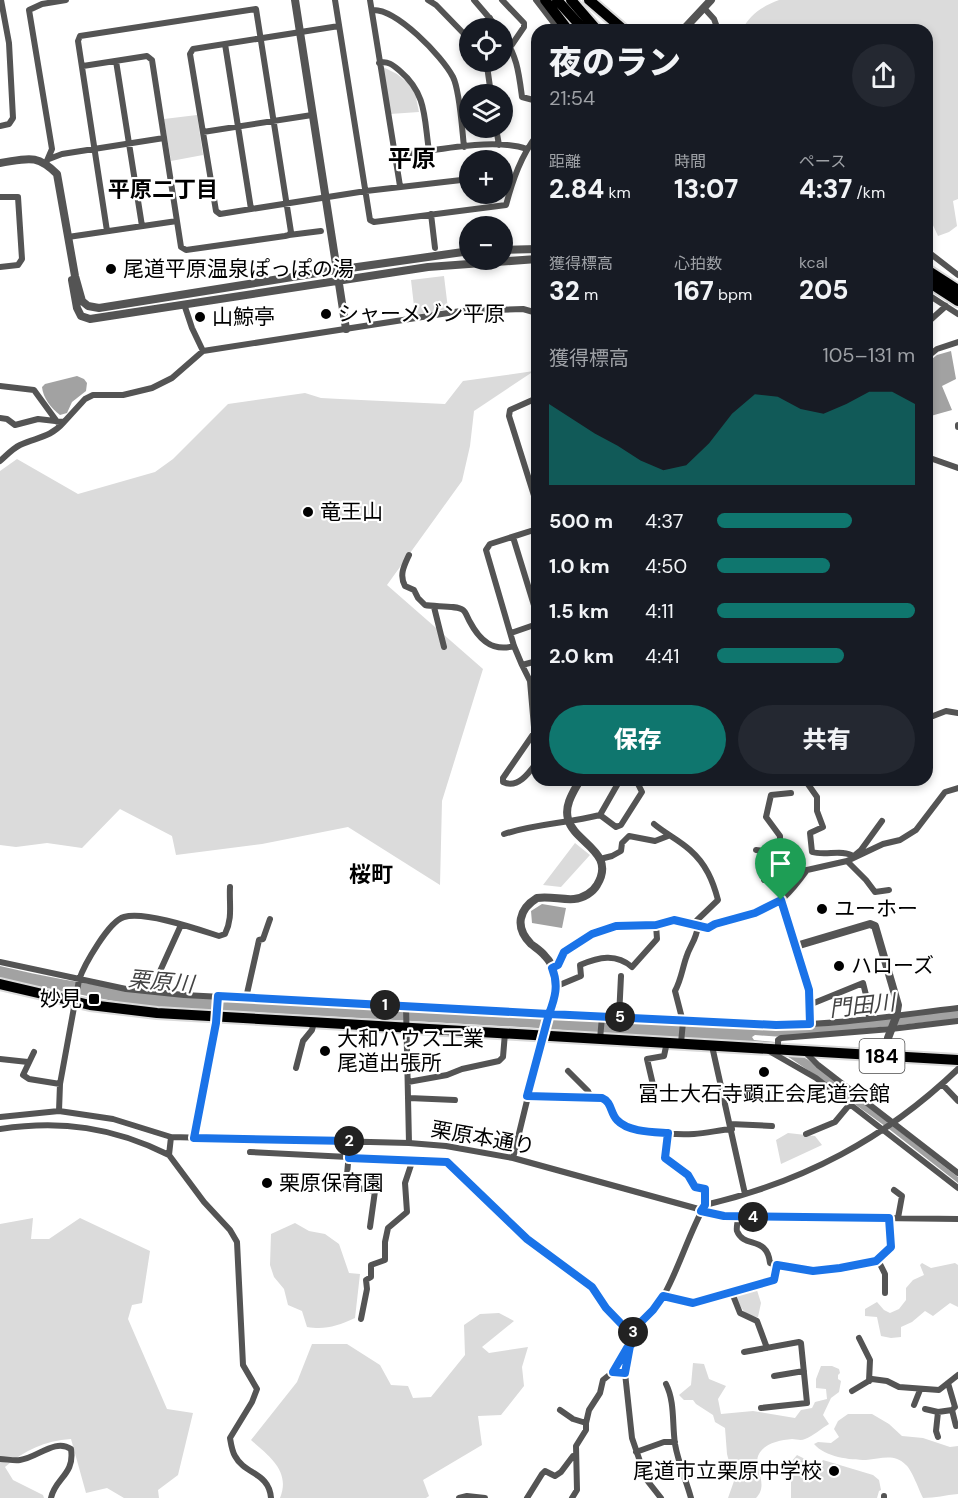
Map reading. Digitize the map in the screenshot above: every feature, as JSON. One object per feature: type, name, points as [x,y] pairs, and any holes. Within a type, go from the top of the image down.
[{"type":"highway","points":[[545,0],[563,24]]},
{"type":"highway","points":[[557,0],[579,24]]},
{"type":"highway","points":[[571,0],[592,24]]},
{"type":"highway","points":[[589,0],[617,24]]},
{"type":"highway","points":[[933,274],[958,290]]},
{"type":"highway","points":[[933,285],[958,301]]},
{"type":"highway","name":"184","points":[[0,984],[75,997],[90,1005],[157,1012],[405,1025],[505,1033],[544,1032],[805,1052],[958,1060]]},
{"type":"street","points":[[0,126],[9,124],[13,118],[1,0]]},
{"type":"street","points":[[48,161],[52,149],[29,10],[42,4],[66,0]]},
{"type":"street","points":[[294,0],[346,329]]},
{"type":"street","points":[[335,0],[370,220],[374,222],[506,204]]},
{"type":"street","points":[[370,0],[400,186]]},
{"type":"street","points":[[428,0],[459,28]]},
{"type":"street","points":[[474,0],[490,18]]},
{"type":"street","points":[[502,0],[524,23],[524,27],[513,43]]},
{"type":"street","points":[[536,0],[554,24]]},
{"type":"street","points":[[689,24],[711,0]]},
{"type":"street","points":[[704,8],[716,24]]},
{"type":"street","points":[[107,231],[78,40],[80,36],[256,9],[291,232],[289,235]]},
{"type":"street","points":[[372,10],[380,10],[405,25],[423,41],[453,77],[464,147]]},
{"type":"street","points":[[339,26],[193,49],[190,54],[216,211],[220,214],[251,210],[366,191],[459,179]]},
{"type":"street","points":[[225,44],[251,210]]},
{"type":"street","points":[[513,52],[522,97],[531,99]]},
{"type":"street","points":[[83,66],[147,56],[152,60],[181,247],[186,250],[321,231]]},
{"type":"street","points":[[116,61],[142,226]]},
{"type":"street","points":[[380,63],[385,61],[392,64],[413,82],[418,91],[429,151]]},
{"type":"street","points":[[203,132],[312,116]]},
{"type":"street","points":[[0,163],[30,159],[48,161],[62,154],[164,138]]},
{"type":"street","points":[[498,138],[499,145]]},
{"type":"street","points":[[513,179],[531,143]]},
{"type":"street","points":[[395,156],[499,145],[527,149]]},
{"type":"street","points":[[48,161],[57,174],[75,276],[82,301],[88,306],[99,308],[459,253]]},
{"type":"street","points":[[0,197],[18,197],[22,259],[18,265],[0,267]]},
{"type":"street","points":[[431,214],[435,248]]},
{"type":"street","points":[[68,237],[177,221]]},
{"type":"street","points":[[68,237],[68,261],[77,308],[81,316],[90,319],[337,282],[365,275],[429,267],[531,259]]},
{"type":"street","points":[[513,250],[531,249]]},
{"type":"street","points":[[933,256],[958,275]]},
{"type":"street","points":[[933,298],[958,314]]},
{"type":"street","points":[[142,301],[143,310]]},
{"type":"street","points":[[184,304],[203,351]]},
{"type":"street","points":[[933,318],[946,306]]},
{"type":"street","points":[[0,461],[22,444],[52,434],[85,399],[93,395],[123,395],[152,388],[172,378],[203,351],[481,309],[523,309],[531,311]]},
{"type":"street","points":[[933,352],[958,343]]},
{"type":"street","points":[[0,386],[34,390],[46,408],[61,422]]},
{"type":"street","points":[[531,401],[510,410],[509,416],[531,487]]},
{"type":"street","points":[[0,418],[7,419],[15,425],[38,419],[61,422]]},
{"type":"street","points":[[933,459],[958,468]]},
{"type":"street","points":[[531,532],[490,544],[486,550],[514,646],[530,681],[531,690]]},
{"type":"street","points":[[513,537],[531,596]]},
{"type":"street","points":[[410,555],[402,570],[402,580],[405,586],[414,590],[425,605],[456,607],[463,610],[481,640],[495,648],[503,649],[514,646]]},
{"type":"street","points":[[434,607],[444,647]]},
{"type":"street","points":[[510,633],[531,626]]},
{"type":"street","points":[[522,665],[531,663]]},
{"type":"street","points":[[933,716],[946,711],[958,713]]},
{"type":"street","points":[[531,740],[502,778],[502,782],[507,785],[517,783],[531,769]]},
{"type":"street","points":[[513,1158],[527,1096],[557,986],[547,957],[531,943],[522,930],[520,920],[523,910],[537,898],[574,899],[585,896],[594,890],[600,879],[602,866],[596,851],[578,835],[567,817],[567,807],[577,786]]},
{"type":"street","points":[[504,834],[527,827],[569,823],[600,815],[617,786]]},
{"type":"street","points":[[600,815],[616,827],[621,825],[642,792],[639,786]]},
{"type":"street","points":[[809,786],[817,797],[823,827],[810,833],[812,852],[830,855],[837,852],[850,853],[851,859],[875,892],[889,890]]},
{"type":"street","points":[[764,880],[788,872],[807,870],[851,859],[883,844],[900,840],[916,830],[945,792],[958,788]]},
{"type":"street","points":[[788,872],[780,862],[778,853],[780,836],[766,817],[766,812],[771,795],[791,793]]},
{"type":"street","points":[[851,859],[861,850],[882,821]]},
{"type":"street","points":[[654,824],[668,836],[689,848],[702,862],[712,879],[718,900],[695,925],[696,939],[686,956],[681,980],[675,991],[683,1023],[681,1041]]},
{"type":"street","points":[[600,859],[621,851],[622,843],[629,836],[654,841],[668,836]]},
{"type":"street","points":[[756,850],[778,853]]},
{"type":"street","points":[[552,968],[558,965],[564,952],[592,934],[616,926],[656,925],[674,920],[708,928],[755,913],[790,894],[807,870]]},
{"type":"street","points":[[59,1111],[60,1084],[75,997],[83,967],[115,922],[123,917],[150,916],[219,936],[225,934],[230,925],[232,912],[229,906],[230,887]]},
{"type":"street","points":[[781,900],[809,990],[810,1024]]},
{"type":"street","points":[[246,998],[259,940],[263,939],[270,919]]},
{"type":"street","points":[[796,946],[870,924],[875,926],[898,1005],[897,1016],[888,1038],[886,1057]]},
{"type":"street","points":[[151,991],[181,925]]},
{"type":"street","points":[[557,986],[581,976],[580,965],[598,957],[624,960],[632,968],[657,939],[656,925]]},
{"type":"street","points":[[0,962],[79,981],[126,989],[218,998],[549,1016],[619,1017],[683,1023],[810,1024],[958,1008]]},
{"type":"street","points":[[619,1017],[621,976]]},
{"type":"street","points":[[810,1005],[863,983],[869,1018]]},
{"type":"street","points":[[194,1138],[218,998]]},
{"type":"street","points":[[405,1007],[409,1143]]},
{"type":"street","points":[[600,1037],[602,1018]]},
{"type":"street","points":[[957,1171],[889,1126],[850,1104],[773,1048],[781,1038],[958,1021]]},
{"type":"street","points":[[296,1068],[303,1041],[312,1030],[314,1022]]},
{"type":"street","points":[[408,1082],[447,1075],[462,1069],[499,1061],[503,1057],[505,1033]]},
{"type":"street","points":[[654,1089],[647,1059],[664,1056],[667,1042]]},
{"type":"street","points":[[712,1045],[745,1194]]},
{"type":"street","points":[[34,1052],[23,1075],[29,1079],[60,1084]]},
{"type":"street","points":[[805,1052],[958,1188]]},
{"type":"street","points":[[0,1059],[28,1062]]},
{"type":"street","points":[[703,1208],[813,1169],[856,1147],[889,1126],[958,1069]]},
{"type":"street","points":[[568,1071],[591,1097]]},
{"type":"street","points":[[942,1084],[958,1101]]},
{"type":"street","points":[[527,1096],[605,1099],[617,1120],[630,1127],[668,1133],[694,1134],[731,1126],[772,1126]]},
{"type":"street","points":[[409,1098],[455,1100]]},
{"type":"street","points":[[806,1134],[835,1122],[850,1104]]},
{"type":"street","name":"栗原本通り","points":[[0,1117],[59,1111],[113,1119],[171,1137],[350,1141],[446,1146],[513,1158],[703,1208],[724,1216],[958,1219]]},
{"type":"street","points":[[0,1129],[60,1124],[129,1137],[169,1155],[204,1202],[230,1230],[237,1242],[243,1365],[257,1389],[252,1402],[230,1438],[236,1458],[264,1480],[268,1485],[271,1498]]},
{"type":"street","points":[[661,1498],[646,1479],[636,1452],[632,1438],[625,1373],[634,1329],[663,1296],[703,1208],[705,1189],[695,1187],[688,1175],[665,1158],[668,1133]]},
{"type":"street","points":[[169,1155],[171,1137]]},
{"type":"street","points":[[350,1141],[346,1186],[375,1191],[370,1227]]},
{"type":"street","points":[[443,1161],[446,1146]]},
{"type":"street","points":[[250,1152],[447,1162],[527,1239],[592,1287],[606,1308],[632,1335]]},
{"type":"street","points":[[361,1319],[367,1289],[366,1280],[371,1277],[370,1265],[385,1260],[388,1228],[407,1212],[405,1182],[413,1160]]},
{"type":"street","points":[[894,1190],[902,1196],[898,1218]]},
{"type":"street","points":[[738,1217],[737,1230],[740,1235],[765,1248],[769,1252],[770,1263],[813,1271],[878,1260],[891,1247],[889,1218]]},
{"type":"street","points":[[878,1260],[885,1274],[885,1293]]},
{"type":"street","points":[[663,1296],[690,1304],[732,1293],[774,1280],[777,1265]]},
{"type":"street","points":[[732,1293],[740,1313],[757,1321],[766,1348]]},
{"type":"street","points":[[859,1338],[870,1360],[869,1381]]},
{"type":"street","points":[[744,1352],[801,1343],[807,1403],[761,1408]]},
{"type":"street","points":[[572,1498],[577,1490],[576,1446],[586,1430],[589,1410],[600,1393],[603,1380],[613,1372],[631,1345]]},
{"type":"street","points":[[774,1376],[804,1371]]},
{"type":"street","points":[[613,1372],[625,1373]]},
{"type":"street","points":[[852,1391],[872,1379],[884,1380],[899,1387],[939,1390],[958,1375]]},
{"type":"street","points":[[948,1383],[955,1407],[952,1410],[956,1426]]},
{"type":"street","points":[[666,1384],[672,1395],[675,1442],[691,1498]]},
{"type":"street","points":[[914,1405],[920,1390]]},
{"type":"street","points":[[925,1409],[938,1412],[952,1410]]},
{"type":"street","points":[[560,1410],[573,1419],[586,1423]]},
{"type":"street","points":[[938,1412],[938,1437]]},
{"type":"street","points":[[636,1452],[664,1442],[675,1442]]},
{"type":"street","points":[[0,1459],[21,1460],[59,1445],[66,1445],[71,1449],[70,1468],[53,1491],[51,1498]]},
{"type":"street","points":[[527,1498],[542,1473],[545,1471],[555,1476],[573,1456],[576,1456]]},
{"type":"street","points":[[459,1498],[467,1496],[485,1498]]},
{"type":"shaded area","points":[[779,0],[958,0],[958,199],[953,201],[957,226],[938,236],[933,225],[933,24],[746,24],[758,11]]},
{"type":"shaded area","points":[[381,66],[397,74],[414,88],[419,112],[390,114]]},
{"type":"shaded area","points":[[197,115],[203,155],[171,161],[164,119]]},
{"type":"shaded area","points":[[444,276],[448,309],[415,315],[411,280]]},
{"type":"shaded area","points":[[951,351],[956,379],[942,386],[952,410],[933,415],[933,358]]},
{"type":"shaded area","points":[[531,371],[474,411],[470,446],[462,481],[387,585],[483,669],[442,801],[440,885],[348,827],[262,844],[176,855],[172,836],[120,809],[82,848],[47,843],[16,847],[0,845],[0,471],[17,459],[78,494],[155,472],[173,459],[228,404],[305,393],[321,398],[445,404],[463,381]]},
{"type":"shaded area","points":[[77,376],[87,383],[86,391],[72,402],[67,413],[60,415],[48,403],[42,387],[45,384]]},
{"type":"shaded area","points":[[575,843],[590,855],[561,887],[543,885]]},
{"type":"shaded area","points":[[542,904],[566,908],[562,928],[532,923],[531,911]]},
{"type":"shaded area","points":[[0,966],[67,980],[201,998],[541,1018],[758,1027],[831,1023],[958,1010],[958,1019],[783,1037],[755,1035],[752,1037],[754,1040],[775,1042],[774,1044],[807,1059],[958,1177],[958,1183],[812,1073],[790,1058],[759,1042],[158,1007],[124,1003],[0,979]]},
{"type":"shaded area","points":[[788,1133],[815,1136],[822,1145],[781,1164],[776,1140]]},
{"type":"shaded area","points":[[33,1218],[31,1239],[49,1239],[80,1218],[150,1251],[142,1303],[132,1305],[128,1319],[167,1409],[193,1413],[178,1475],[158,1490],[159,1498],[124,1498],[107,1488],[86,1493],[71,1439],[35,1447],[5,1467],[13,1480],[43,1495],[44,1498],[0,1498],[0,1224]]},
{"type":"shaded area","points":[[295,1223],[309,1231],[325,1234],[339,1244],[349,1273],[360,1274],[355,1318],[331,1327],[307,1327],[302,1311],[288,1305],[284,1289],[274,1277],[270,1265],[271,1234]]},
{"type":"shaded area","points":[[922,1263],[931,1268],[955,1263],[958,1265],[958,1307],[950,1303],[933,1316],[925,1311],[912,1322],[901,1327],[901,1337],[881,1336],[877,1317],[865,1316],[865,1309],[877,1302],[890,1313],[899,1309],[906,1300],[906,1288],[913,1280],[924,1275],[920,1265]]},
{"type":"shaded area","points":[[756,1287],[761,1303],[758,1317],[746,1313],[735,1295]]},
{"type":"shaded area","points":[[499,1313],[514,1321],[482,1347],[489,1353],[528,1347],[522,1367],[524,1386],[501,1415],[478,1416],[482,1445],[423,1480],[429,1496],[426,1498],[280,1498],[283,1480],[280,1472],[271,1458],[251,1440],[297,1382],[312,1344],[347,1344],[380,1365],[391,1385],[408,1386],[413,1398],[431,1397],[465,1355],[464,1325],[480,1314]]},
{"type":"shaded area","points":[[693,1363],[704,1364],[709,1379],[726,1386],[718,1399],[721,1414],[753,1411],[795,1418],[801,1410],[812,1408],[815,1402],[827,1399],[826,1389],[816,1388],[816,1379],[821,1366],[832,1366],[839,1369],[838,1379],[841,1381],[839,1392],[831,1398],[823,1415],[829,1424],[803,1440],[783,1440],[765,1447],[757,1459],[761,1481],[760,1493],[756,1498],[728,1498],[734,1481],[727,1454],[725,1428],[715,1422],[713,1415],[693,1400],[684,1400],[679,1395],[691,1385]]},
{"type":"shaded area","points":[[848,1414],[872,1414],[889,1424],[902,1436],[923,1438],[950,1447],[958,1446],[958,1494],[923,1498],[911,1471],[897,1459],[845,1458],[831,1455],[814,1444],[831,1443],[839,1437],[834,1429],[838,1421]]},
{"type":"shaded area","points":[[797,1455],[819,1466],[823,1460],[873,1475],[879,1480],[881,1490],[877,1498],[791,1498],[791,1462]]},
{"type":"place","name":"尾道平原温泉ぽっぽの湯","points":[[111,269]]},
{"type":"place","name":"シャーメゾン平原","points":[[326,314]]},
{"type":"place","name":"山鯨亭","points":[[200,317]]},
{"type":"place","name":"竜王山","points":[[308,512]]},
{"type":"place","name":"ユーホー","points":[[822,909]]},
{"type":"place","name":"ハローズ","points":[[839,966]]},
{"type":"place","name":"妙見","points":[[94,999]]},
{"type":"place","name":"大和ハウス工業 尾道出張所","points":[[325,1051]]},
{"type":"place","name":"冨士大石寺顕正会尾道会館","points":[[764,1072]]},
{"type":"place","name":"栗原保育園","points":[[267,1183]]},
{"type":"place","name":"尾道市立栗原中学校","points":[[834,1471]]},
{"type":"district","name":"平原","points":[[412,159]]},
{"type":"district","name":"平原二丁目","points":[[163,189]]},
{"type":"district","name":"桜町","points":[[371,874]]},
{"type":"route","points":[[781,900],[755,913],[708,928],[674,920],[656,925],[616,926],[592,934],[564,952],[558,965],[552,968],[557,986],[549,1014],[218,996],[216,1023],[194,1138],[350,1141],[349,1158],[447,1162],[527,1239],[592,1287],[606,1308],[632,1335],[631,1345],[625,1373],[613,1372],[631,1345],[634,1329],[663,1296],[690,1304],[774,1280],[777,1265],[813,1271],[840,1268],[876,1261],[891,1247],[889,1218],[724,1216],[701,1211],[705,1205],[705,1189],[695,1187],[688,1175],[665,1158],[668,1133],[630,1127],[617,1120],[609,1102],[602,1098],[527,1096],[549,1014],[683,1022],[810,1024],[809,990],[781,900]]},
{"type":"water label","name":"栗原川","points":[[161,981]]},
{"type":"water label","name":"門田川","points":[[862,1005]]}]
